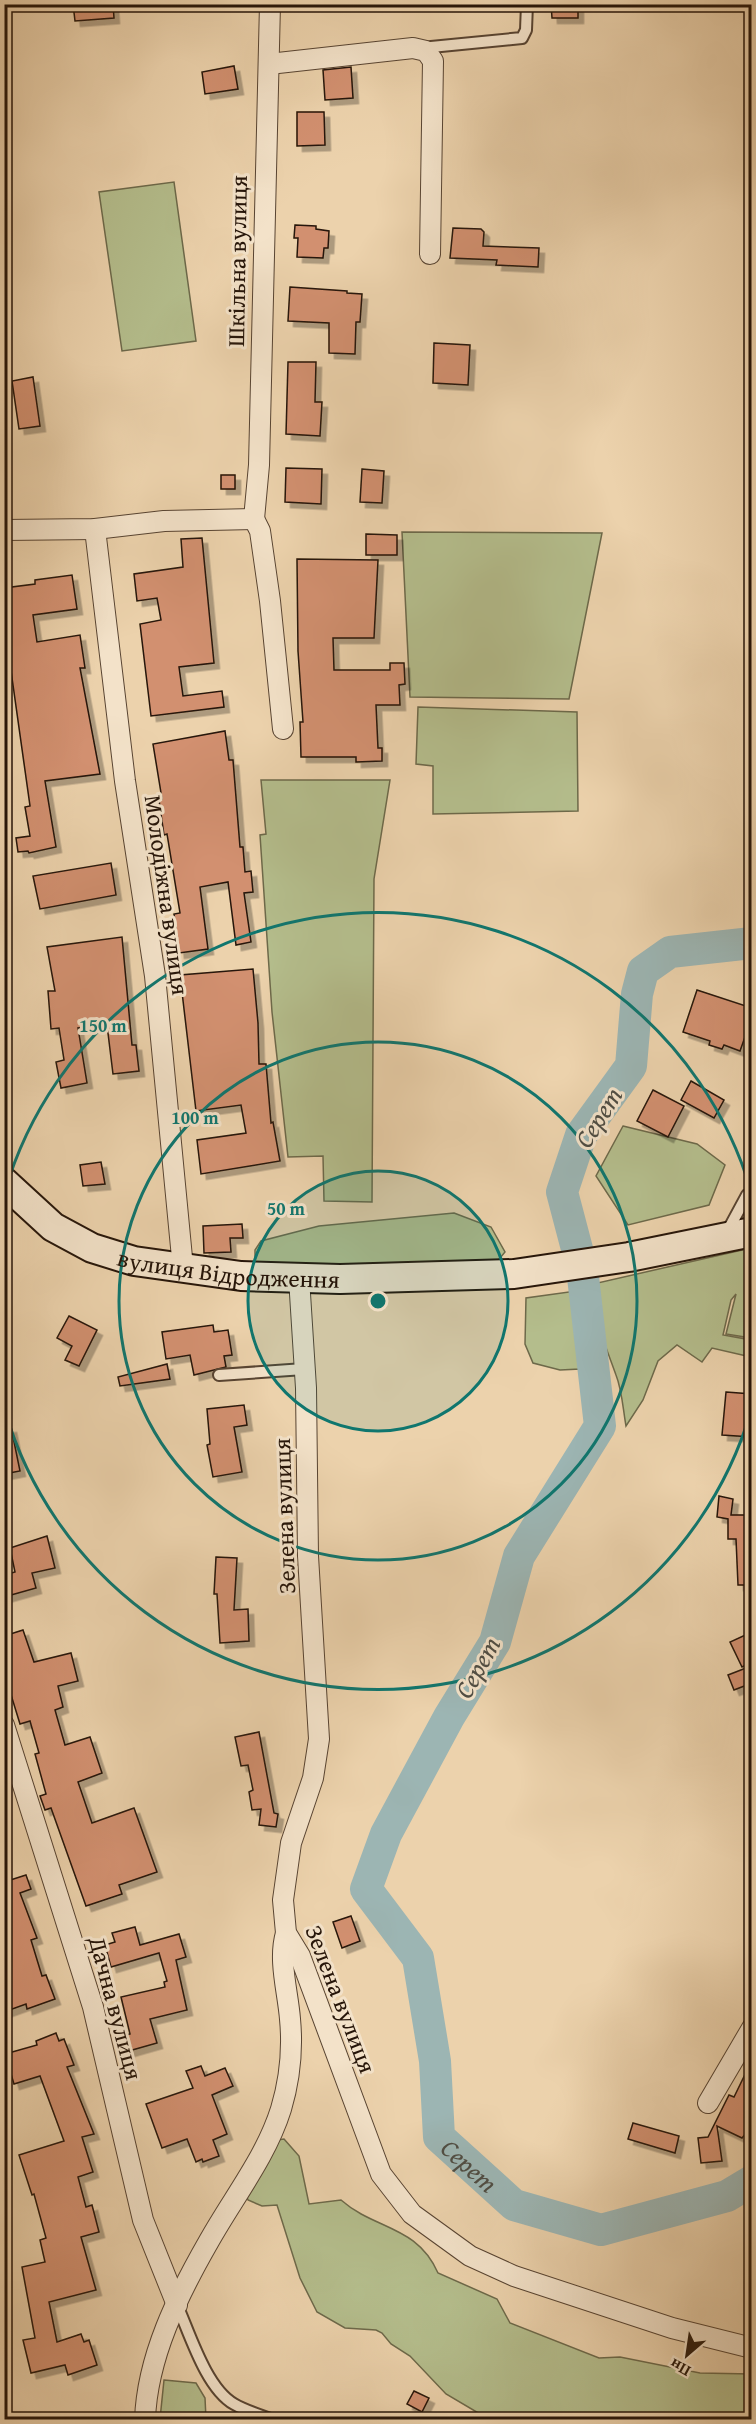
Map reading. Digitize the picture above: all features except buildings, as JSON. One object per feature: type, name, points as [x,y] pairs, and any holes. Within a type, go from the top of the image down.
[{"type":"street","name":"Шкільна вулиця","points":[[254,519],[259,465],[263,204],[270,4]]},
{"type":"street","points":[[269,63],[413,48],[426,51],[433,61],[430,254]]},
{"type":"street","points":[[4,530],[95,530],[164,520],[254,519],[260,531],[270,601],[283,729]]},
{"type":"street","name":"Молодіжна вулиця","points":[[95,530],[125,781],[155,976],[183,1268]]},
{"type":"street","name":"вулиця Відродження","points":[[4,1182],[53,1227],[92,1248],[134,1261],[241,1276],[299,1278],[514,1274],[629,1257],[738,1235]]},
{"type":"street","name":"Зелена вулиця","points":[[299,1278],[304,1368],[308,1556],[319,1739],[313,1778],[291,1843],[283,1900],[286,1933],[300,1956],[381,2174],[412,2214],[470,2256],[514,2276],[573,2298],[720,2342],[752,2348]]},
{"type":"street","name":"Дачна вулиця","points":[[4,1725],[93,2007],[143,2220],[177,2305]]},
{"type":"street","points":[[145,2420],[158,2347],[208,2242],[251,2173],[280,2112],[291,2072],[291,2020],[282,1946],[286,1933]]},
{"type":"street","points":[[708,2103],[752,2028]]},
{"type":"street","points":[[720,2342],[752,2356]]},
{"type":"lane","points":[[426,51],[430,47],[522,38],[526,30],[527,4]]},
{"type":"lane","points":[[738,1235],[747,1195]]},
{"type":"lane","points":[[219,1375],[304,1368]]},
{"type":"lane","points":[[177,2305],[209,2376],[221,2394],[234,2404],[273,2420]]},
{"type":"green space","points":[[174,182],[196,341],[122,351],[99,192]]},
{"type":"green space","points":[[402,532],[602,533],[569,699],[410,697]]},
{"type":"green space","points":[[418,707],[577,712],[578,811],[433,814],[433,766],[416,764]]},
{"type":"green space","points":[[261,780],[390,780],[374,879],[372,1202],[324,1201],[323,1156],[288,1157],[272,1012],[260,835],[266,834]]},
{"type":"green space","points":[[623,1126],[697,1144],[725,1165],[709,1205],[628,1225],[596,1176]]},
{"type":"green space","points":[[454,1213],[491,1227],[505,1252],[491,1269],[255,1264],[255,1250],[261,1241],[319,1226]]},
{"type":"green space","points":[[751,1248],[751,1276],[748,1281],[751,1280],[751,1338],[726,1334],[736,1294],[731,1300],[723,1335],[751,1340],[751,1357],[712,1348],[702,1362],[677,1345],[658,1361],[643,1400],[626,1426],[620,1387],[597,1320],[593,1284]]},
{"type":"green space","points":[[576,1291],[584,1326],[580,1369],[560,1370],[533,1363],[525,1344],[526,1298]]},
{"type":"green space","points":[[284,2139],[299,2156],[309,2204],[341,2200],[354,2210],[407,2237],[419,2246],[429,2257],[438,2273],[497,2299],[510,2323],[599,2358],[620,2357],[700,2373],[751,2374],[751,2419],[503,2420],[480,2414],[446,2394],[410,2356],[391,2344],[382,2333],[376,2330],[345,2328],[317,2312],[300,2278],[277,2205],[262,2206],[248,2200],[243,2186],[277,2140]]},
{"type":"green space","points":[[164,2380],[196,2383],[205,2398],[206,2419],[160,2419]]},
{"type":"waterway","name":"Серет","points":[[752,943],[670,952],[643,971],[637,994],[631,1066],[581,1135],[562,1192],[582,1268],[600,1426],[519,1556],[495,1642],[449,1717],[386,1834],[366,1889],[418,1958],[435,2061],[439,2137],[514,2205],[601,2230],[727,2196],[752,2181]]}]
